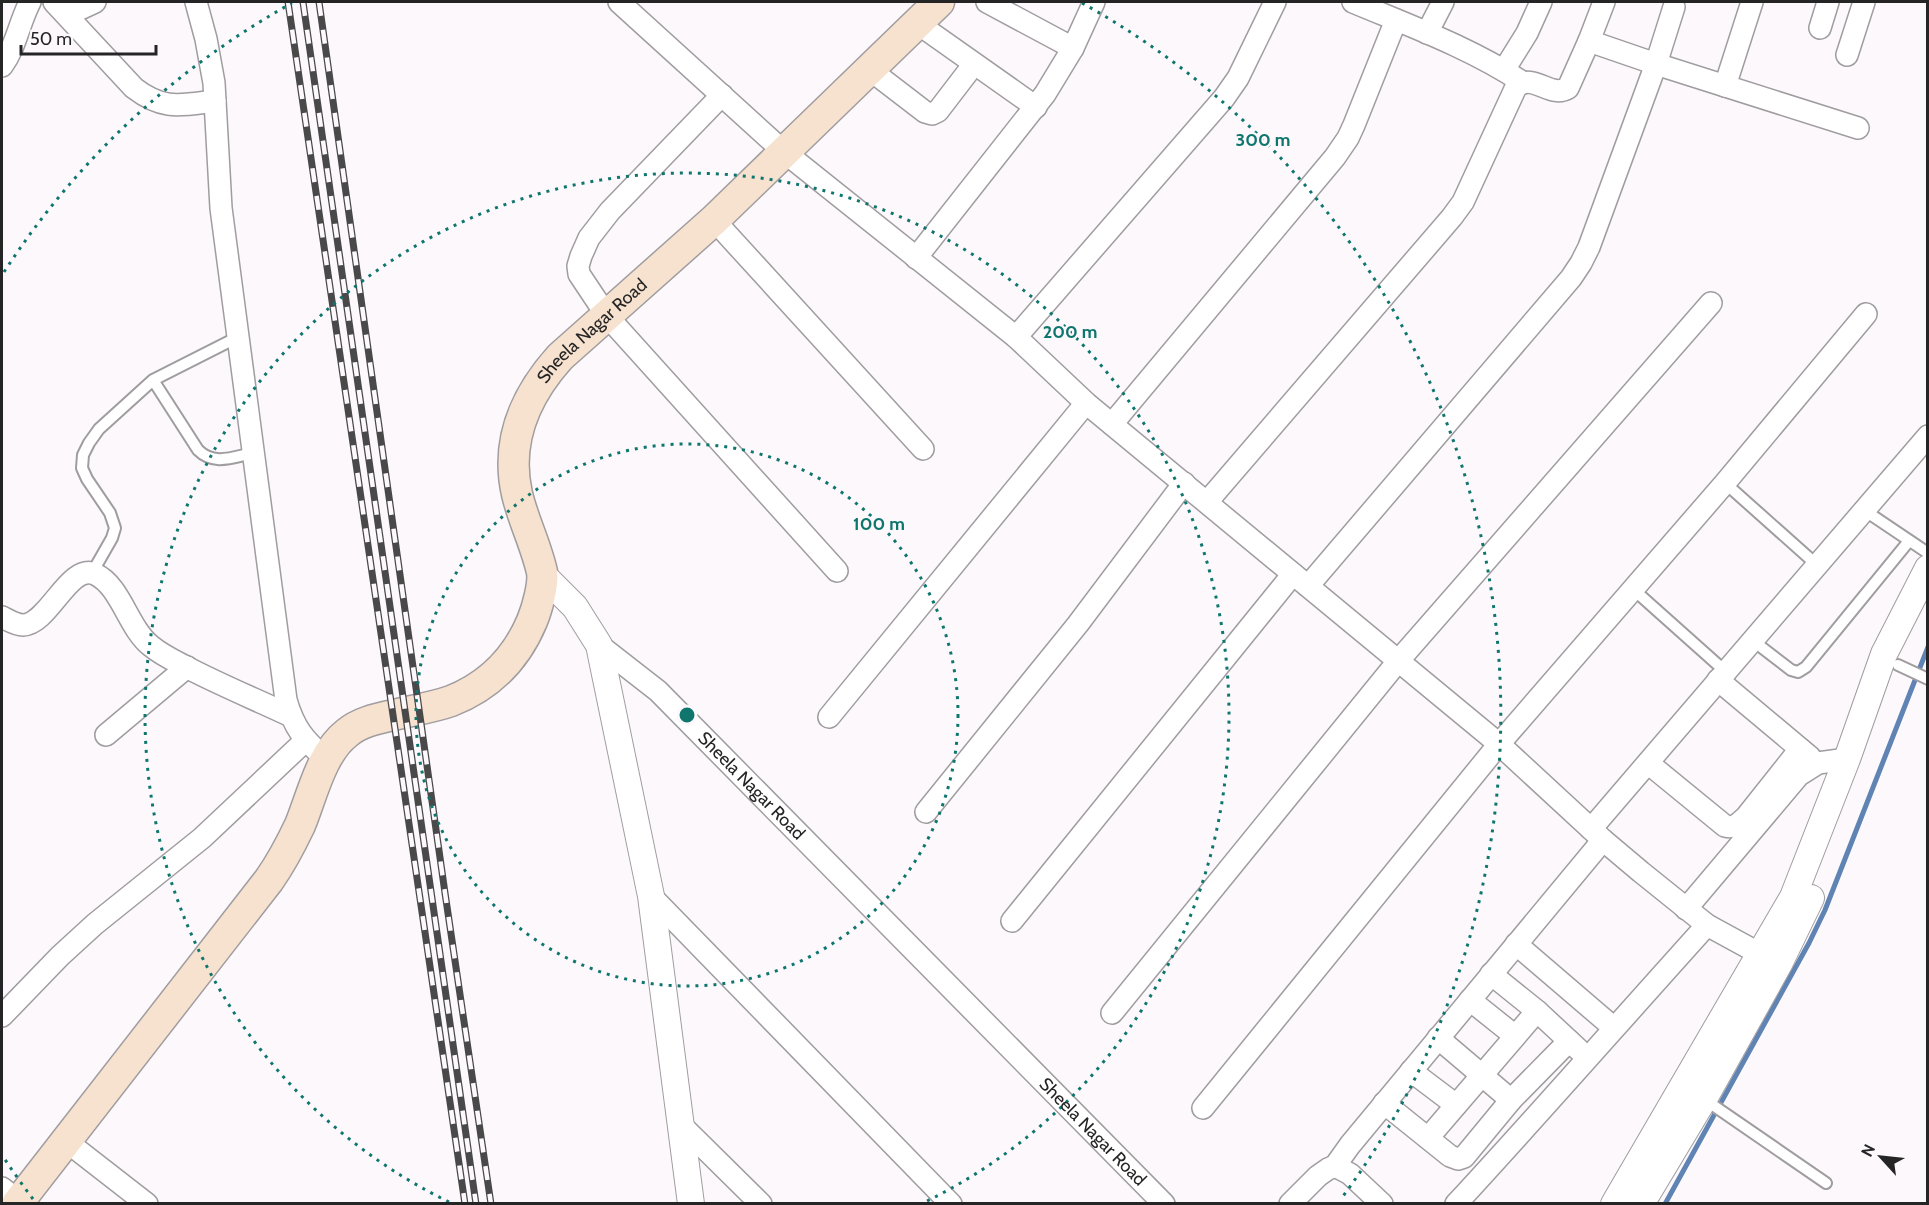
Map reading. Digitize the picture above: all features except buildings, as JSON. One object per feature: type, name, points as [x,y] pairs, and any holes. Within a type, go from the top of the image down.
[{"type":"main road","name":"Sheela Nagar Road","points":[[542,574],[517,494],[514,461],[517,433],[523,412],[548,370],[714,220],[930,8]]},
{"type":"main road","points":[[13,1198],[66,1141],[269,880],[300,825],[316,750],[369,721],[450,701],[484,684],[504,666],[532,621],[539,598],[542,574]]},
{"type":"street","points":[[2,66],[9,55],[21,19],[30,2]]},
{"type":"street","points":[[60,8],[95,2]]},
{"type":"street","points":[[2,1016],[60,956],[95,924],[316,750],[291,716],[286,700],[218,183],[211,62],[196,2]]},
{"type":"street","points":[[619,2],[783,151],[1016,337],[1086,403],[1399,660],[1686,909],[1707,925],[1770,959]]},
{"type":"street","points":[[987,2],[1073,48]]},
{"type":"street","points":[[916,258],[1036,107],[1073,48],[1094,2]]},
{"type":"street","points":[[1016,337],[1224,98],[1238,78],[1275,2]]},
{"type":"street","points":[[1353,2],[1427,33],[1504,70],[1522,82]]},
{"type":"street","points":[[1427,33],[1443,2]]},
{"type":"street","points":[[1504,70],[1527,33],[1541,2]]},
{"type":"street","points":[[1207,502],[1452,217],[1463,202],[1516,87],[1522,82],[1532,81],[1556,91],[1568,88],[1604,2]]},
{"type":"street","points":[[1725,86],[1752,2]]},
{"type":"street","points":[[1820,28],[1828,2]]},
{"type":"street","points":[[1847,55],[1864,2]]},
{"type":"street","points":[[1012,921],[1300,580],[1571,278],[1589,247],[1656,64],[1670,3]]},
{"type":"street","points":[[60,8],[134,88],[147,98],[163,104],[179,105],[215,101]]},
{"type":"street","points":[[930,8],[974,64],[1036,107]]},
{"type":"street","points":[[1112,424],[1335,157],[1348,138],[1396,20]]},
{"type":"street","points":[[1588,41],[1858,128]]},
{"type":"street","points":[[869,69],[925,112],[932,114],[938,111],[974,64]]},
{"type":"street","points":[[722,95],[610,211],[589,238],[580,256],[579,274],[607,316],[837,571]]},
{"type":"street","points":[[714,220],[923,449]]},
{"type":"street","points":[[1112,1013],[1399,660],[1711,303]]},
{"type":"street","points":[[1203,1108],[1498,744],[1725,483],[1866,314]]},
{"type":"street","points":[[829,717],[1086,403]]},
{"type":"street","points":[[1290,1203],[1318,1176],[1335,1166],[1350,1144],[1516,944],[1648,763],[1928,436]]},
{"type":"street","points":[[926,812],[1078,624],[1184,483]]},
{"type":"street","points":[[1641,1203],[1714,1105],[1847,759],[1884,654],[1928,568]]},
{"type":"street","points":[[2,617],[23,625],[32,622],[40,617],[83,573],[92,573],[111,587],[143,639],[163,655],[291,716]]},
{"type":"street","name":"Sheela Nagar Road","points":[[542,574],[575,607],[599,645],[658,691],[1164,1203]]},
{"type":"street","points":[[1614,1203],[1770,959],[1808,907],[1907,669],[1928,605]]},
{"type":"street","points":[[599,645],[651,896],[692,1203]]},
{"type":"street","points":[[106,735],[187,667]]},
{"type":"street","points":[[1722,676],[1818,763]]},
{"type":"street","points":[[1648,763],[1725,826],[1731,827],[1736,826],[1746,817],[1800,749]]},
{"type":"street","points":[[1686,909],[1799,775],[1818,763],[1847,759]]},
{"type":"street","points":[[651,896],[951,1203]]},
{"type":"street","points":[[1456,1203],[1707,925]]},
{"type":"street","points":[[1516,944],[1614,1028]]},
{"type":"street","points":[[1491,974],[1537,1011],[1588,1059]]},
{"type":"street","points":[[1470,1000],[1515,1036]]},
{"type":"street","points":[[1428,1138],[1537,1011]]},
{"type":"street","points":[[1438,1038],[1511,1100]]},
{"type":"street","points":[[1384,1103],[1450,1156],[1458,1159],[1464,1156],[1511,1100],[1569,1041]]},
{"type":"street","points":[[1411,1071],[1456,1105]]},
{"type":"street","points":[[682,1126],[761,1203]]},
{"type":"street","points":[[66,1141],[147,1203]]},
{"type":"street","points":[[1335,1166],[1350,1174],[1382,1203]]},
{"type":"lane","points":[[92,573],[112,538],[115,528],[110,513],[82,468],[83,455],[89,443],[99,429],[153,381],[176,367],[238,337]]},
{"type":"lane","points":[[153,381],[204,456],[215,460],[253,453]]},
{"type":"lane","points":[[1725,483],[1817,565]]},
{"type":"lane","points":[[1864,510],[1928,553]]},
{"type":"lane","points":[[1752,640],[1791,670],[1798,672],[1806,667],[1908,541]]},
{"type":"lane","points":[[1633,589],[1722,676]]},
{"type":"lane","points":[[1907,669],[1927,679]]},
{"type":"lane","points":[[1714,1105],[1826,1183]]},
{"type":"waterway","points":[[1665,1204],[1825,910],[1928,647]]},
{"type":"railway","points":[[288,2],[465,1204]]},
{"type":"railway","points":[[303,2],[476,1204]]},
{"type":"railway","points":[[319,2],[491,1204]]}]
